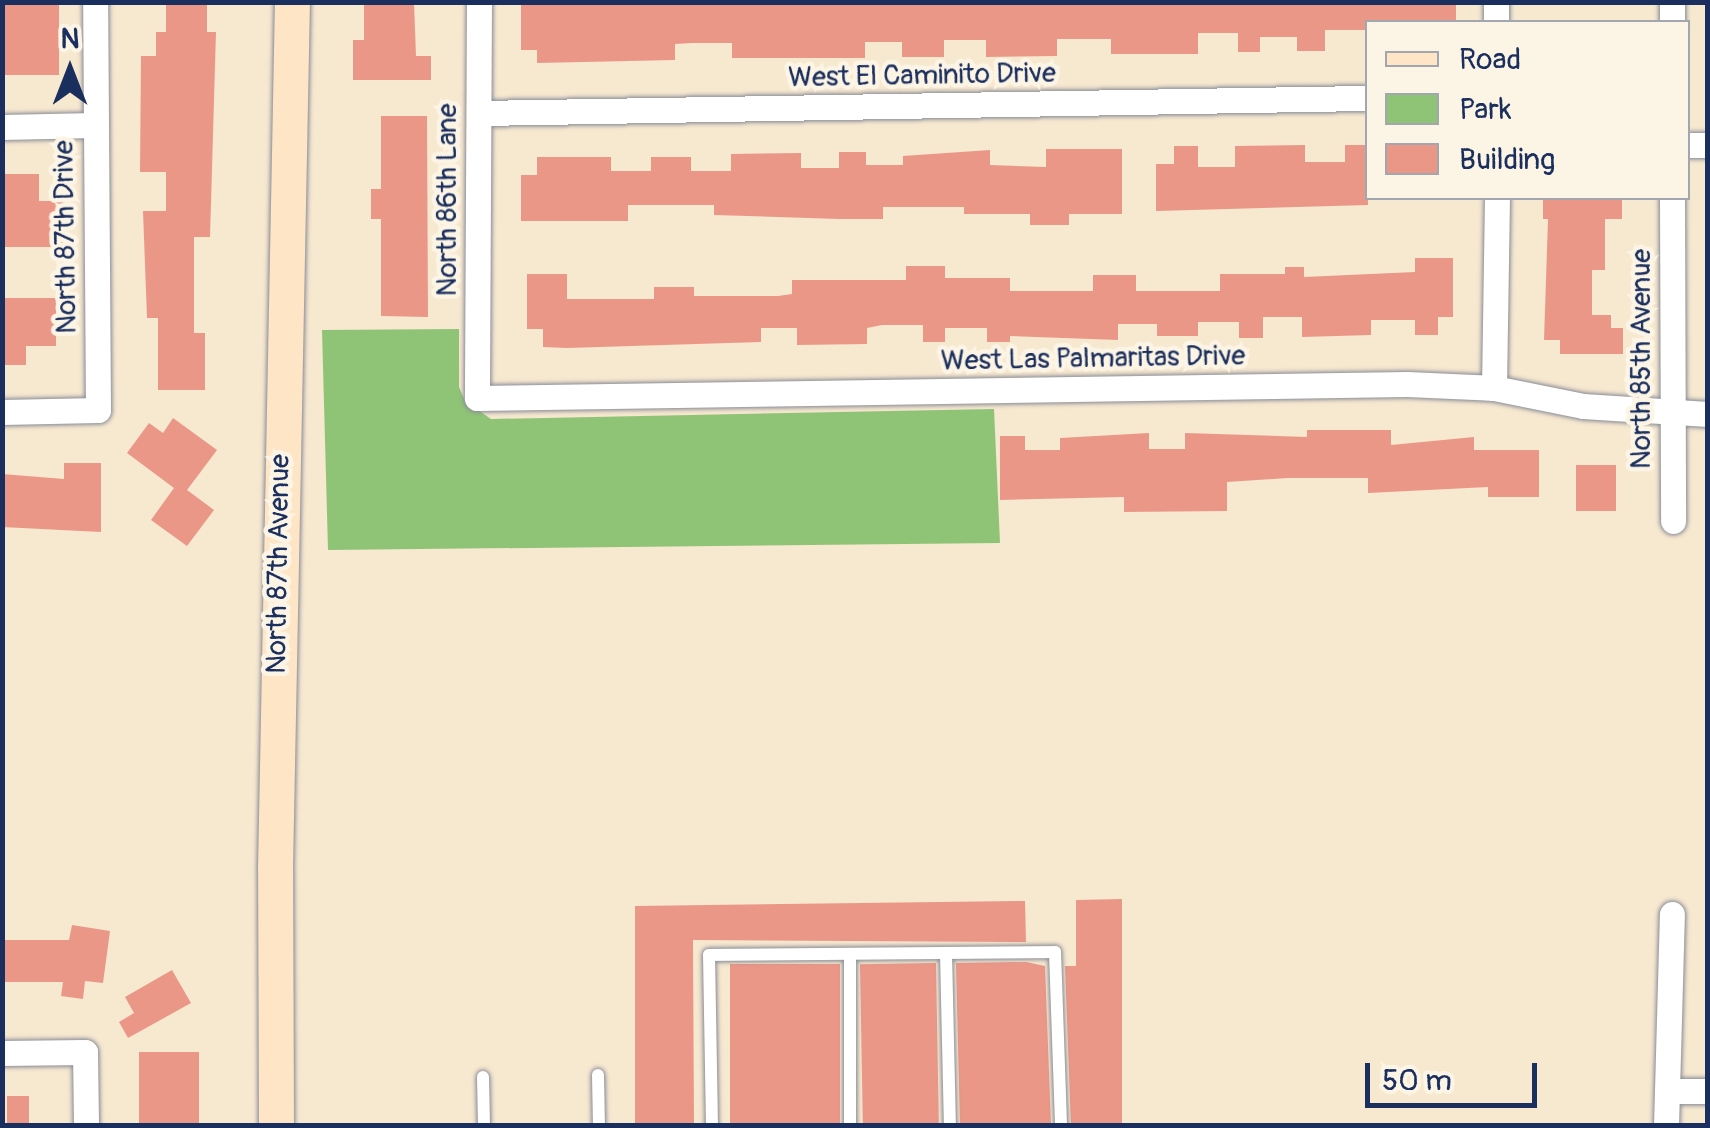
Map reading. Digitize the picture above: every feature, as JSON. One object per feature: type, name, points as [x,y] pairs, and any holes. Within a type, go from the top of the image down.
[{"type":"street","name":"North 87th Drive","points":[[2,412],[98,410],[94,2]]},
{"type":"street","name":"North 87th Avenue","points":[[276,1126],[276,771],[292,2]]},
{"type":"street","name":"North 86th Lane","points":[[476,398],[479,2]]},
{"type":"street","name":"West El Caminito Drive","points":[[478,113],[1365,98]]},
{"type":"street","points":[[2,127],[94,126]]},
{"type":"street","points":[[1494,388],[1497,200]]},
{"type":"street","name":"North 85th Avenue","points":[[1672,200],[1673,521]]},
{"type":"street","name":"West Las Palmaritas Drive","points":[[476,398],[1494,388],[1672,415],[1708,414]]},
{"type":"street","points":[[1666,1126],[1672,914]]},
{"type":"street","points":[[2,1053],[85,1052],[86,1126]]},
{"type":"street","points":[[1667,1091],[1708,1091]]},
{"type":"lane","points":[[712,1126],[709,955],[1055,952],[1061,1126]]},
{"type":"lane","points":[[946,953],[950,1126]]},
{"type":"lane","points":[[850,954],[850,1126]]},
{"type":"lane","points":[[598,1075],[598,1126]]},
{"type":"lane","points":[[483,1076],[484,1126]]},
{"type":"green space","points":[[459,329],[459,387],[465,401],[491,419],[994,409],[1000,543],[328,550],[322,330]]},
{"type":"building","points":[[2,2],[59,2],[59,75],[2,75]]},
{"type":"building","points":[[166,2],[207,2],[207,32],[216,32],[210,237],[194,237],[194,333],[205,333],[205,390],[158,390],[158,318],[147,318],[143,211],[166,211],[166,172],[140,172],[141,56],[156,56],[156,32],[166,32]]},
{"type":"building","points":[[364,2],[414,2],[416,56],[431,56],[431,80],[353,80],[353,40],[364,40]]},
{"type":"building","points":[[521,2],[1456,2],[1456,20],[1365,20],[1365,30],[1325,30],[1325,51],[1297,51],[1297,37],[1260,37],[1260,52],[1238,52],[1238,33],[1198,33],[1198,54],[1111,54],[1111,39],[1057,39],[1057,56],[986,57],[986,40],[944,40],[944,57],[902,57],[902,42],[865,42],[865,58],[732,58],[732,43],[692,43],[675,44],[675,60],[537,63],[537,50],[521,50]]},
{"type":"building","points":[[381,116],[427,116],[428,317],[381,316],[381,219],[371,219],[371,189],[381,189]]},
{"type":"building","points":[[1305,145],[1305,162],[1345,162],[1345,145],[1365,145],[1368,205],[1156,211],[1156,164],[1174,164],[1174,146],[1198,146],[1198,167],[1235,167],[1235,146]]},
{"type":"building","points":[[1046,149],[1122,149],[1122,214],[1069,214],[1069,225],[1030,225],[1030,214],[964,214],[964,207],[883,207],[883,219],[839,219],[714,215],[714,205],[628,205],[628,221],[521,221],[521,175],[537,175],[537,157],[611,157],[611,171],[651,171],[651,157],[691,157],[691,171],[731,171],[731,154],[801,153],[801,168],[839,168],[839,152],[866,152],[866,165],[903,165],[903,156],[990,150],[990,165],[1046,167]]},
{"type":"building","points":[[5,174],[39,174],[39,201],[63,201],[63,247],[5,247]]},
{"type":"building","points":[[1543,200],[1622,200],[1622,219],[1605,219],[1605,270],[1592,270],[1592,315],[1611,315],[1611,328],[1623,328],[1623,354],[1560,354],[1560,340],[1544,340],[1548,219],[1543,219]]},
{"type":"building","points":[[1415,258],[1453,258],[1453,317],[1438,317],[1438,335],[1415,335],[1415,320],[1371,320],[1371,335],[1302,337],[1302,317],[1263,317],[1263,338],[1239,338],[1239,322],[1198,322],[1198,336],[1157,336],[1157,324],[1118,324],[1118,340],[1010,336],[1010,342],[987,342],[987,328],[945,328],[945,342],[923,342],[923,325],[882,325],[867,328],[867,344],[797,345],[797,328],[761,328],[761,342],[567,348],[543,347],[543,329],[527,329],[527,274],[567,274],[567,299],[654,299],[654,287],[694,287],[694,296],[778,296],[792,294],[792,280],[906,280],[906,266],[945,266],[945,278],[1010,278],[1010,291],[1093,291],[1093,275],[1136,275],[1136,291],[1220,291],[1220,274],[1285,274],[1285,267],[1304,267],[1304,277],[1415,272]]},
{"type":"building","points":[[2,298],[56,298],[56,346],[26,346],[26,365],[2,365]]},
{"type":"building","points":[[173,418],[217,450],[187,490],[214,510],[187,546],[151,520],[174,488],[127,453],[149,423],[163,433]]},
{"type":"building","points":[[1307,430],[1391,430],[1391,445],[1474,437],[1474,450],[1539,450],[1539,497],[1488,497],[1488,487],[1368,493],[1368,478],[1287,478],[1227,482],[1227,511],[1124,512],[1124,497],[1000,500],[1000,436],[1025,436],[1025,450],[1060,450],[1060,438],[1149,433],[1149,449],[1185,449],[1185,433],[1307,437]]},
{"type":"building","points":[[64,463],[101,463],[101,532],[2,527],[2,474],[64,479]]},
{"type":"building","points":[[1576,465],[1616,465],[1616,511],[1576,511]]},
{"type":"building","points":[[1122,899],[1122,1126],[1071,1126],[1065,966],[1076,966],[1076,900]]},
{"type":"building","points":[[1025,901],[1026,942],[693,940],[694,1126],[635,1126],[635,906]]},
{"type":"building","points":[[72,925],[110,931],[103,983],[85,981],[83,999],[61,996],[63,982],[2,982],[2,940],[69,940]]},
{"type":"building","points":[[1026,962],[1045,966],[1051,1126],[960,1126],[956,963]]},
{"type":"building","points":[[936,963],[939,1126],[863,1126],[860,964]]},
{"type":"building","points":[[730,964],[840,964],[840,1126],[730,1126]]},
{"type":"building","points":[[172,970],[191,1003],[128,1038],[119,1022],[134,1013],[125,997]]},
{"type":"building","points":[[139,1052],[199,1052],[199,1126],[139,1126]]},
{"type":"building","points":[[7,1096],[29,1096],[29,1126],[7,1126]]}]
